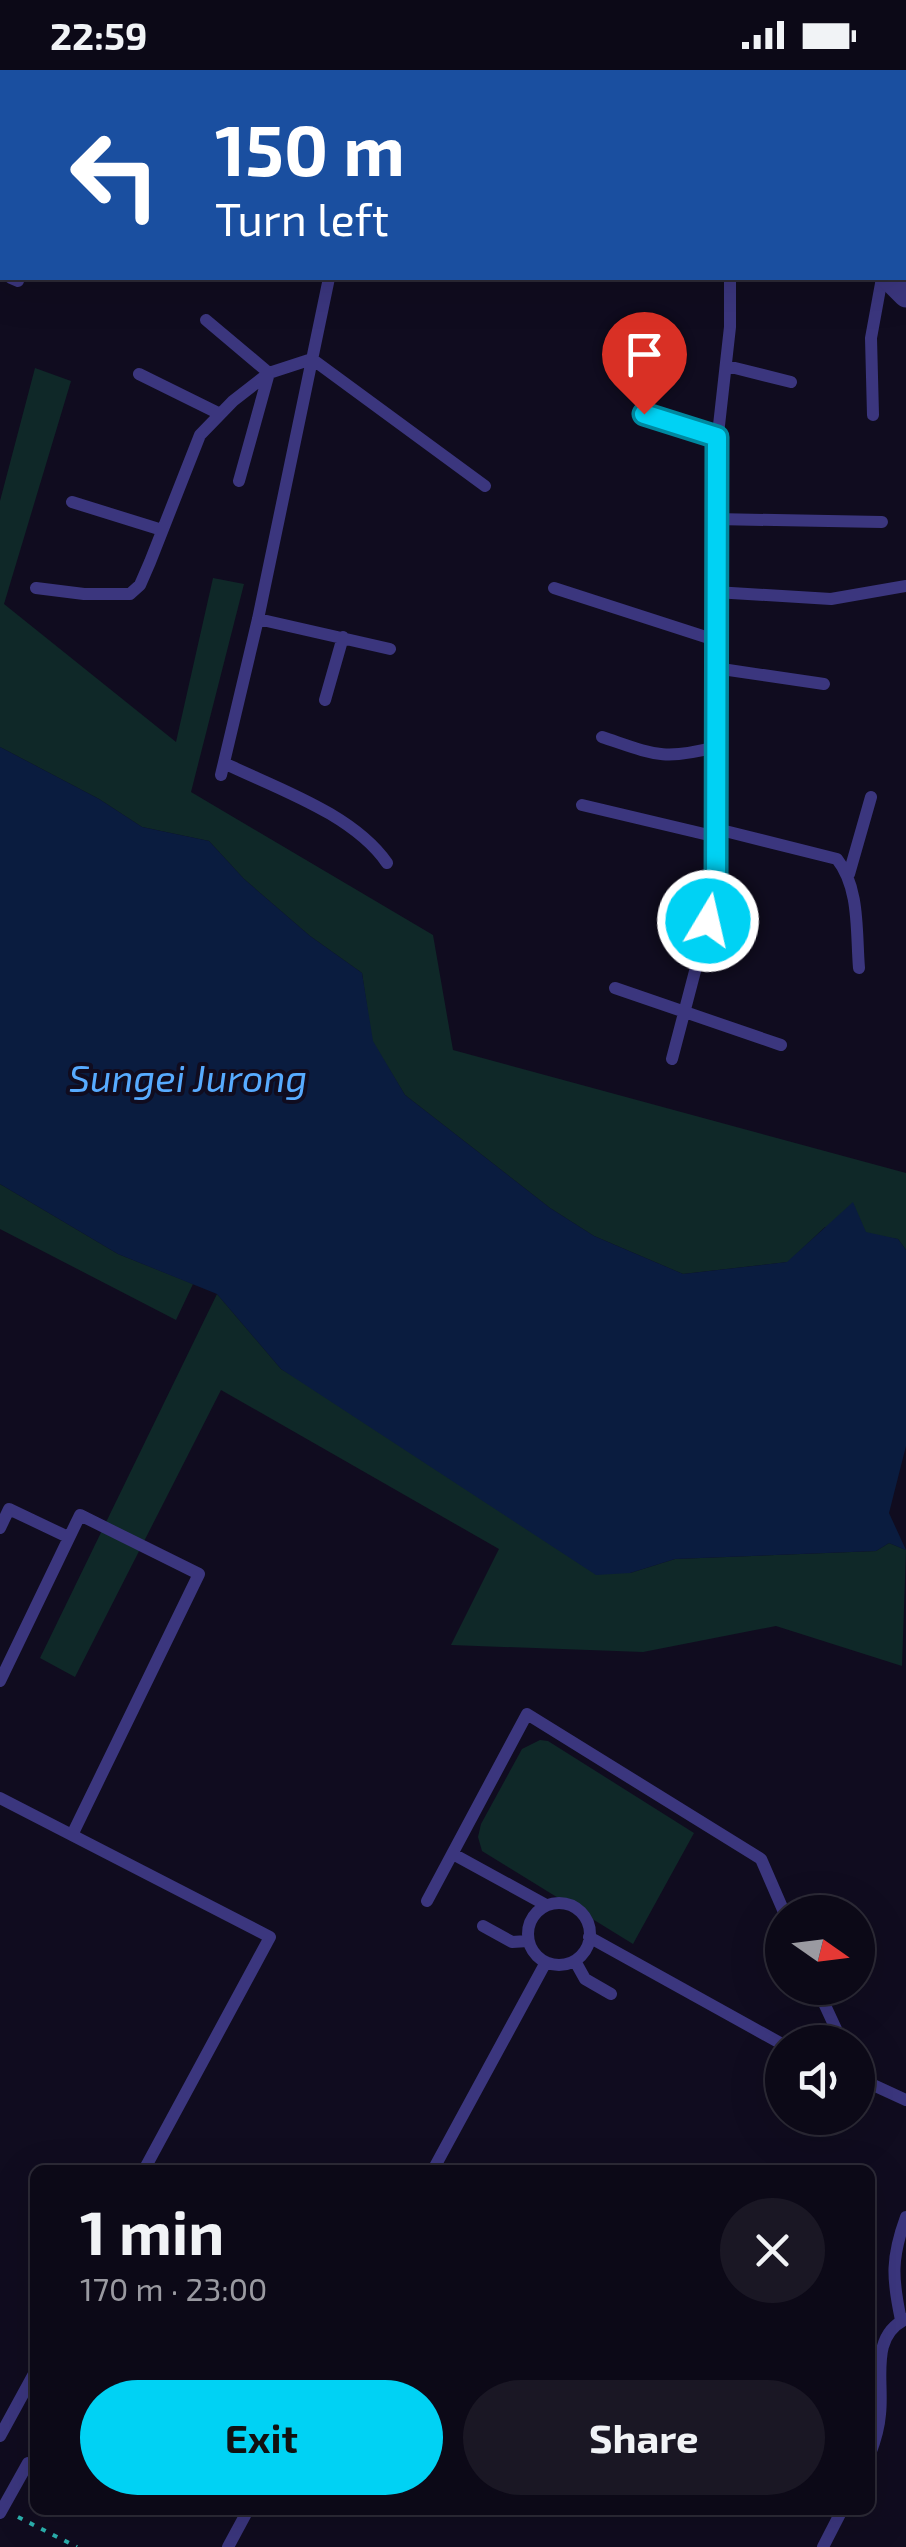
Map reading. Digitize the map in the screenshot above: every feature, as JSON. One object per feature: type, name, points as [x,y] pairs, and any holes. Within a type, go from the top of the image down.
[{"type":"lane","points":[[329,280],[223,769],[355,828],[374,844],[388,864]]},
{"type":"lane","points":[[672,1059],[716,891],[715,520],[717,437],[727,366],[730,280]]},
{"type":"lane","points":[[873,415],[871,338],[886,280]]},
{"type":"lane","points":[[206,320],[269,372]]},
{"type":"lane","points":[[36,588],[130,594],[140,585],[200,435],[269,372],[312,359]]},
{"type":"lane","points":[[312,359],[486,486]]},
{"type":"lane","points":[[727,366],[791,382]]},
{"type":"lane","points":[[239,481],[269,372]]},
{"type":"lane","points":[[139,374],[220,414]]},
{"type":"lane","points":[[644,414],[717,437]]},
{"type":"lane","points":[[72,502],[162,530]]},
{"type":"lane","points":[[715,520],[882,522]]},
{"type":"lane","points":[[715,592],[832,599],[906,586]]},
{"type":"lane","points":[[554,588],[715,640]]},
{"type":"lane","points":[[258,619],[390,649]]},
{"type":"lane","points":[[325,700],[343,637]]},
{"type":"lane","points":[[716,668],[824,684]]},
{"type":"lane","points":[[602,737],[654,754],[677,757],[716,747]]},
{"type":"lane","points":[[859,968],[849,874],[871,797]]},
{"type":"lane","points":[[582,806],[837,859],[849,874]]},
{"type":"lane","points":[[615,988],[781,1045]]},
{"type":"lane","points":[[0,1528],[9,1509],[68,1537]]},
{"type":"lane","points":[[0,1681],[80,1515],[199,1574],[72,1835]]},
{"type":"lane","points":[[427,1902],[527,1714],[761,1859],[777,1895]]},
{"type":"lane","points":[[0,1798],[270,1937],[147,2165]]},
{"type":"lane","points":[[453,1854],[546,1906]]},
{"type":"lane","points":[[565,1903],[585,1917],[589,1937],[584,1952],[564,1965],[546,1962],[533,1952],[528,1941],[532,1917],[546,1906],[565,1903]]},
{"type":"lane","points":[[483,1926],[512,1942],[528,1941]]},
{"type":"lane","points":[[589,1937],[765,2035]]},
{"type":"lane","points":[[575,1960],[585,1979],[611,1994]]},
{"type":"lane","points":[[436,2165],[546,1962]]},
{"type":"lane","points":[[875,2086],[906,2100]]},
{"type":"lane","points":[[875,2433],[880,2412],[881,2348],[888,2332],[904,2320],[893,2282],[894,2250],[906,2217]]},
{"type":"lane","points":[[0,2436],[30,2381]]},
{"type":"lane","points":[[1,2511],[30,2464]]},
{"type":"lane","points":[[228,2547],[245,2515]]},
{"type":"lane","points":[[824,2547],[840,2515]]},
{"type":"path","points":[[1,2511],[77,2547]]},
{"type":"green space","points":[[35,368],[71,381],[4,604],[176,742],[213,578],[244,584],[191,792],[433,935],[453,1050],[906,1173],[906,1250],[898,1239],[825,1227],[788,1262],[683,1274],[594,1236],[550,1208],[405,1095],[372,1041],[362,973],[310,936],[244,879],[209,841],[142,827],[99,799],[0,747],[0,501]]},
{"type":"green space","points":[[0,1184],[118,1254],[193,1284],[176,1320],[0,1229]]},
{"type":"green space","points":[[217,1294],[281,1369],[630,1573],[675,1559],[876,1551],[889,1543],[906,1550],[902,1666],[776,1626],[643,1652],[451,1645],[499,1549],[221,1390],[75,1677],[40,1658]]},
{"type":"green space","points":[[540,1740],[548,1741],[694,1833],[633,1944],[482,1851],[478,1837],[481,1824],[522,1749]]},
{"type":"water","name":"Sungei Jurong","points":[[0,747],[99,799],[142,827],[209,841],[244,879],[310,936],[362,973],[373,1041],[405,1095],[550,1208],[594,1236],[683,1274],[787,1262],[853,1202],[866,1232],[898,1239],[906,1250],[906,1446],[889,1513],[906,1550],[889,1543],[876,1551],[675,1559],[630,1573],[596,1575],[281,1369],[217,1294],[118,1254],[0,1184]]},
{"type":"route","points":[[644,414],[717,437],[716,891],[708,921]]}]
